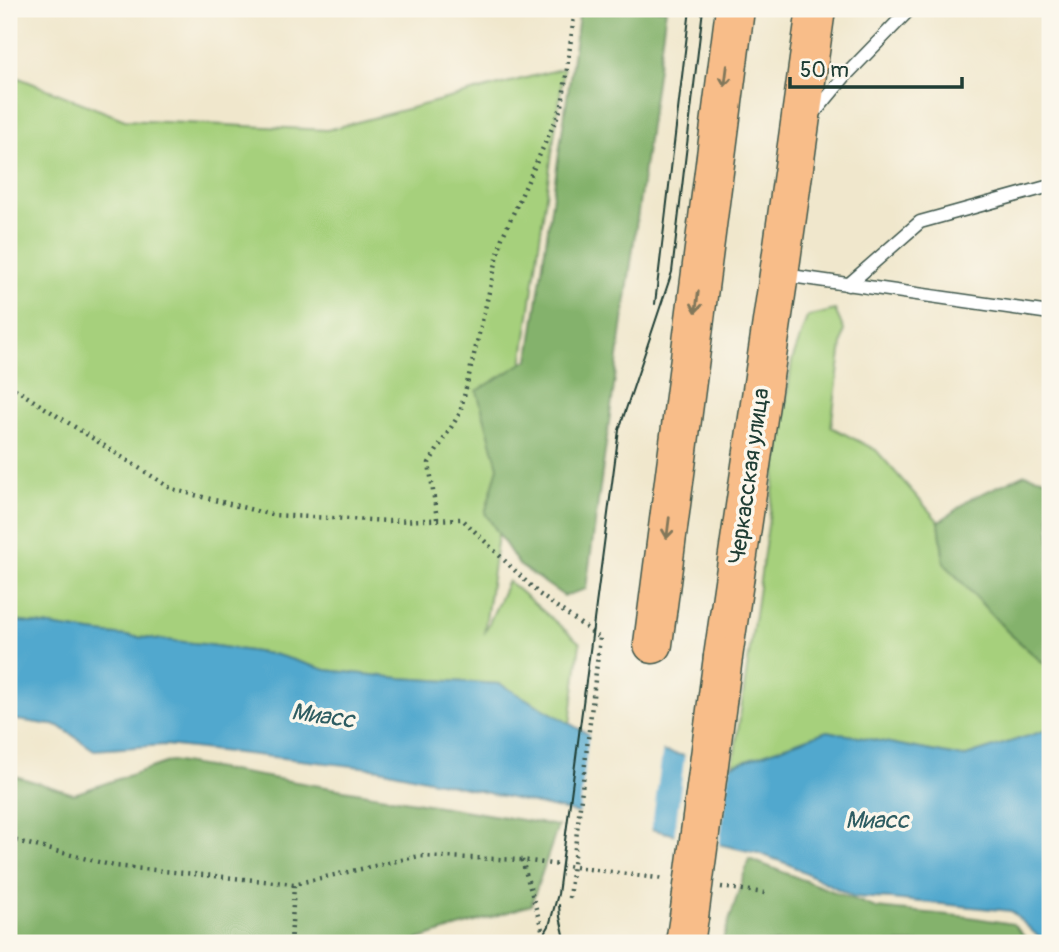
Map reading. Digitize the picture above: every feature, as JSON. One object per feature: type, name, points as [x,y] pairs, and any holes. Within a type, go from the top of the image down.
[{"type":"main road","points":[[653,644],[735,9]]},
{"type":"main road","name":"Черкасская улица","points":[[687,930],[815,11]]},
{"type":"lane","points":[[799,132],[845,76],[908,10]]},
{"type":"lane","points":[[848,285],[920,222],[1050,186]]},
{"type":"lane","points":[[779,274],[1050,313]]},
{"type":"path","points":[[438,519],[429,463],[460,413],[502,238],[562,106],[575,9]]},
{"type":"path","points":[[9,385],[172,489],[272,515],[390,521],[461,519],[539,594],[600,638],[569,898]]},
{"type":"path","points":[[9,839],[114,866],[294,884],[419,856],[522,860],[671,880]]},
{"type":"path","points":[[522,860],[546,943]]},
{"type":"path","points":[[291,943],[294,884]]},
{"type":"path","points":[[711,886],[765,893]]},
{"type":"green space","points":[[580,9],[666,9],[586,589],[564,596],[519,565],[485,513],[498,467],[477,391],[529,359]]},
{"type":"green space","points":[[564,68],[484,634],[508,581],[580,643],[570,724],[500,684],[326,670],[277,655],[9,620],[9,74],[125,120],[327,130]]},
{"type":"green space","points":[[835,310],[844,330],[831,427],[876,450],[939,522],[944,563],[1008,632],[1050,669],[1050,729],[963,757],[827,731],[733,765],[792,361],[807,317]]},
{"type":"green space","points":[[1025,474],[1050,480],[1050,669],[1008,632],[944,563],[939,522],[972,498]]},
{"type":"green space","points":[[171,761],[558,826],[531,905],[406,943],[9,943],[9,774],[74,794]]},
{"type":"green space","points":[[749,859],[876,908],[1013,924],[1030,943],[722,943]]},
{"type":"water","name":"Миасс","points":[[9,620],[277,655],[326,670],[500,684],[597,739],[733,765],[827,731],[963,757],[1050,729],[1050,943],[1045,943],[1011,911],[854,897],[788,864],[758,853],[380,769],[165,745],[94,750],[59,726],[9,719]]},
{"type":"pier","points":[[589,731],[598,736],[663,748],[651,833],[579,817]]},
{"type":"pier","points":[[685,752],[731,761],[719,848],[674,838]]},
{"type":"tram line","points":[[655,304],[690,9]]},
{"type":"tram line","points":[[539,943],[549,926],[558,894],[619,430],[672,272],[703,9]]},
{"type":"tram line","points":[[559,905],[566,943]]}]
